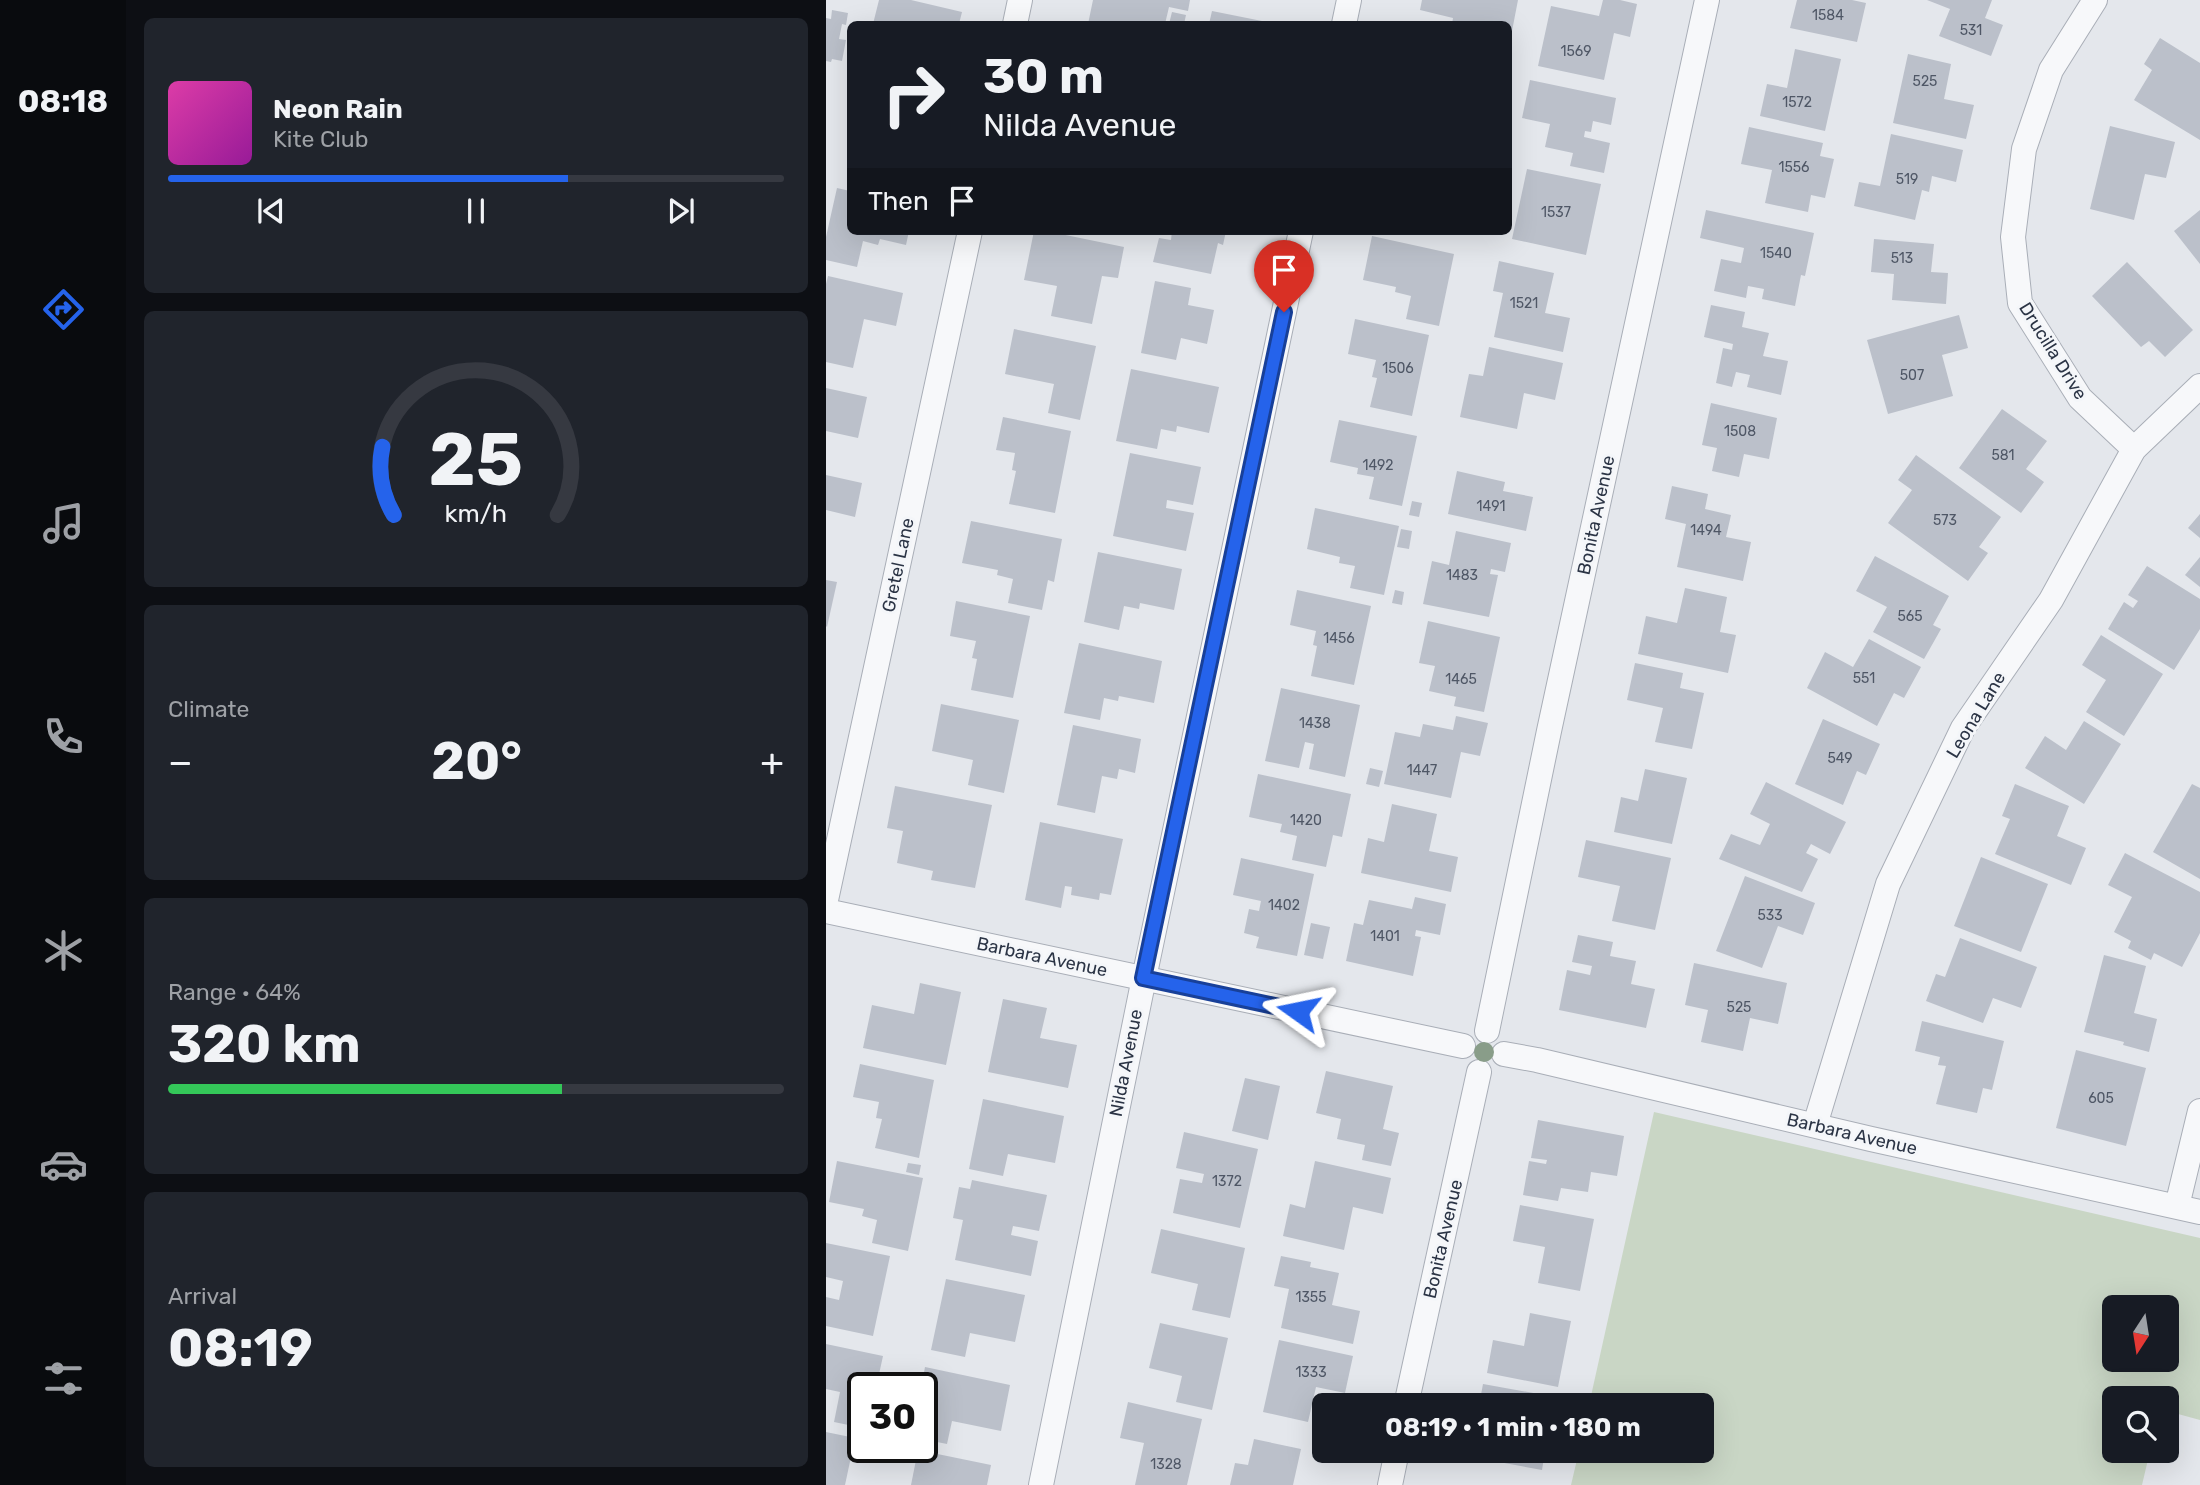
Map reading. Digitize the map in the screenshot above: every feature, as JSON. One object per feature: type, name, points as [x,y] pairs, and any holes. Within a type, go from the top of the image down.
[{"type":"street","points":[[1016,21],[1020,0]]},
{"type":"street","points":[[1345,21],[1349,0]]},
{"type":"street","name":"Bonita Avenue","points":[[1487,1031],[1707,0]]},
{"type":"street","name":"Drucilla Drive","points":[[2095,0],[2051,69],[2024,149],[2012,237],[2020,303],[2080,398],[2134,449]]},
{"type":"street","name":"Gretel Lane","points":[[826,900],[969,235]]},
{"type":"street","name":"Nilda Avenue","points":[[1041,1485],[1143,978],[1300,235]]},
{"type":"street","name":"Leona Lane","points":[[1815,1125],[1888,884],[1963,728],[2051,600],[2134,449],[2200,386]]},
{"type":"street","name":"Barbara Avenue","points":[[826,911],[1463,1046]]},
{"type":"street","points":[[1487,1031],[1498,1037],[1504,1048],[1503,1061],[1493,1070],[1479,1072],[1468,1065],[1463,1046],[1470,1036],[1487,1031]]},
{"type":"street","name":"Barbara Avenue","points":[[1504,1054],[2189,1209]]},
{"type":"street","name":"Bonita Avenue","points":[[1409,1393],[1479,1072]]},
{"type":"street","points":[[2189,1209],[2200,1111]]},
{"type":"street","points":[[1390,1485],[1395,1463]]},
{"type":"green space","points":[[1654,1112],[2200,1238],[2200,1420],[2179,1414],[2179,1386],[2102,1386],[2102,1463],[2147,1463],[2142,1485],[1571,1485],[1576,1463],[1714,1463],[1714,1393],[1592,1393]]},
{"type":"building","points":[[879,0],[911,0],[962,12],[960,21],[874,21]]},
{"type":"building","points":[[1093,0],[1190,0],[1188,11],[1169,7],[1166,21],[1089,21]]},
{"type":"building","points":[[1422,0],[1518,0],[1512,31],[1512,21],[1452,21],[1453,18],[1420,10]]},
{"type":"building","points":[[1603,0],[1637,4],[1630,37],[1614,33],[1604,80],[1538,66],[1551,6],[1599,16]]},
{"type":"building","points":[[1797,0],[1852,0],[1866,3],[1857,42],[1790,28]]},
{"type":"building","points":[[1927,0],[1992,0],[1985,18],[2003,25],[1991,56],[1939,36],[1950,9]]},
{"type":"building","points":[[832,10],[848,13],[839,39],[846,40],[842,61],[832,59],[831,62],[826,61],[826,18],[831,19]]},
{"type":"building","points":[[1212,11],[1262,21],[1210,21]]},
{"type":"building","points":[[1172,12],[1186,15],[1185,21],[1170,21]]},
{"type":"building","points":[[2160,38],[2200,63],[2200,140],[2134,100],[2152,70],[2144,64]]},
{"type":"building","points":[[1795,49],[1841,59],[1825,131],[1760,116],[1767,84],[1787,88]]},
{"type":"building","points":[[1908,54],[1951,64],[1944,99],[1974,105],[1966,139],[1893,123]]},
{"type":"building","points":[[1530,80],[1616,98],[1611,125],[1593,121],[1591,132],[1585,131],[1584,137],[1610,143],[1604,173],[1570,166],[1573,153],[1545,147],[1550,124],[1522,118]]},
{"type":"building","points":[[2110,126],[2175,142],[2166,178],[2145,174],[2134,220],[2090,209]]},
{"type":"building","points":[[1749,127],[1823,143],[1820,156],[1834,159],[1825,198],[1811,195],[1808,212],[1765,203],[1772,170],[1741,164]]},
{"type":"building","points":[[1891,134],[1963,150],[1956,182],[1932,176],[1929,192],[1922,190],[1915,220],[1854,206],[1859,182],[1880,186]]},
{"type":"building","points":[[1527,169],[1601,184],[1586,255],[1512,239]]},
{"type":"building","points":[[837,188],[847,190],[847,235],[908,235],[906,245],[880,239],[878,245],[863,241],[857,267],[826,260],[826,237]]},
{"type":"building","points":[[1706,210],[1814,233],[1805,276],[1801,275],[1795,306],[1762,299],[1764,289],[1748,286],[1746,298],[1714,291],[1721,259],[1741,263],[1744,248],[1700,238]]},
{"type":"building","points":[[2200,210],[2200,264],[2174,231]]},
{"type":"building","points":[[1033,235],[1066,235],[1124,247],[1118,278],[1102,276],[1092,324],[1051,316],[1057,286],[1024,280]]},
{"type":"building","points":[[1172,235],[1225,235],[1223,245],[1218,243],[1211,274],[1153,262],[1159,238],[1171,240]]},
{"type":"building","points":[[1372,236],[1454,254],[1439,326],[1406,319],[1411,296],[1395,292],[1396,287],[1363,280]]},
{"type":"building","points":[[1874,239],[1934,244],[1931,272],[1948,273],[1946,304],[1892,300],[1894,274],[1871,272]]},
{"type":"building","points":[[1499,261],[1554,273],[1545,313],[1570,318],[1563,352],[1494,337],[1503,293],[1493,291]]},
{"type":"building","points":[[2127,262],[2193,330],[2165,357],[2149,341],[2141,347],[2092,296]]},
{"type":"building","points":[[828,276],[903,293],[896,326],[864,319],[853,368],[826,362]]},
{"type":"building","points":[[1155,281],[1191,288],[1188,305],[1214,310],[1207,344],[1181,338],[1176,360],[1141,353]]},
{"type":"building","points":[[1711,305],[1745,312],[1742,327],[1769,333],[1763,356],[1788,361],[1781,395],[1747,387],[1750,375],[1736,372],[1732,387],[1716,383],[1723,348],[1732,350],[1733,344],[1704,337]]},
{"type":"building","points":[[1959,315],[1968,348],[1942,355],[1953,396],[1888,414],[1867,340]]},
{"type":"building","points":[[1355,319],[1429,335],[1412,416],[1370,407],[1377,378],[1372,377],[1376,360],[1348,354]]},
{"type":"building","points":[[1014,329],[1096,346],[1080,420],[1048,413],[1054,384],[1005,374]]},
{"type":"building","points":[[1489,347],[1563,363],[1555,400],[1524,393],[1517,429],[1460,417],[1469,374],[1483,376]]},
{"type":"building","points":[[1131,369],[1219,387],[1209,433],[1177,426],[1176,432],[1161,429],[1157,449],[1116,441]]},
{"type":"building","points":[[826,388],[867,397],[858,438],[826,431]]},
{"type":"building","points":[[1711,403],[1777,418],[1769,459],[1744,454],[1739,477],[1712,471],[1717,448],[1702,445]]},
{"type":"building","points":[[2002,409],[2047,441],[2026,469],[2044,482],[2021,513],[1959,468]]},
{"type":"building","points":[[1003,417],[1071,431],[1055,513],[1009,504],[1016,471],[1012,470],[1015,453],[996,450]]},
{"type":"building","points":[[1339,420],[1417,436],[1402,506],[1369,499],[1374,477],[1357,474],[1358,468],[1330,462]]},
{"type":"building","points":[[1130,453],[1201,467],[1193,505],[1167,500],[1166,508],[1194,513],[1186,551],[1113,536]]},
{"type":"building","points":[[1916,455],[2001,517],[1979,547],[1988,553],[1968,581],[1888,523],[1912,490],[1898,480]]},
{"type":"building","points":[[1457,471],[1505,482],[1503,491],[1533,497],[1526,531],[1448,514]]},
{"type":"building","points":[[826,475],[862,483],[855,517],[826,510]]},
{"type":"building","points":[[1672,486],[1708,494],[1705,509],[1731,515],[1726,537],[1751,542],[1743,581],[1677,567],[1686,524],[1665,519]]},
{"type":"building","points":[[1412,501],[1422,503],[1419,517],[1409,515]]},
{"type":"building","points":[[1315,508],[1399,526],[1384,595],[1350,588],[1355,566],[1339,563],[1340,557],[1307,549]]},
{"type":"building","points":[[2200,514],[2200,538],[2188,528]]},
{"type":"building","points":[[971,521],[1062,539],[1054,582],[1048,580],[1042,610],[1008,603],[1013,579],[997,575],[998,570],[962,563]]},
{"type":"building","points":[[1401,529],[1412,531],[1409,549],[1397,547]]},
{"type":"building","points":[[1456,531],[1511,543],[1505,572],[1491,569],[1490,574],[1498,575],[1489,617],[1423,604],[1432,561],[1449,565]]},
{"type":"building","points":[[1098,552],[1182,569],[1174,610],[1140,603],[1139,609],[1124,606],[1119,630],[1084,622]]},
{"type":"building","points":[[1875,556],[1949,596],[1933,625],[1941,629],[1924,659],[1873,632],[1887,607],[1856,591]]},
{"type":"building","points":[[2200,557],[2200,587],[2185,575]]},
{"type":"building","points":[[2147,566],[2200,599],[2200,629],[2174,670],[2108,629],[2124,602],[2133,608],[2138,601],[2128,595]]},
{"type":"building","points":[[826,580],[837,582],[827,627],[826,626]]},
{"type":"building","points":[[1685,588],[1727,597],[1720,632],[1736,635],[1728,673],[1638,654],[1646,616],[1677,623]]},
{"type":"building","points":[[1297,590],[1371,606],[1354,685],[1311,676],[1317,646],[1313,645],[1316,631],[1290,625]]},
{"type":"building","points":[[1395,590],[1404,592],[1402,605],[1392,603]]},
{"type":"building","points":[[956,601],[1030,616],[1013,698],[971,690],[977,659],[972,658],[976,641],[950,636]]},
{"type":"building","points":[[1428,621],[1500,637],[1484,712],[1454,706],[1456,697],[1429,691],[1435,666],[1419,663]]},
{"type":"building","points":[[2101,635],[2163,674],[2124,736],[2086,712],[2106,680],[2082,665]]},
{"type":"building","points":[[1869,639],[1921,667],[1904,698],[1894,693],[1877,726],[1807,688],[1825,652],[1853,667]]},
{"type":"building","points":[[1079,643],[1162,661],[1154,703],[1119,696],[1118,701],[1104,698],[1100,720],[1064,713]]},
{"type":"building","points":[[1635,663],[1683,673],[1680,688],[1704,693],[1692,749],[1655,742],[1663,708],[1627,700]]},
{"type":"building","points":[[1281,688],[1360,705],[1345,777],[1309,769],[1314,744],[1305,742],[1299,768],[1265,761]]},
{"type":"building","points":[[941,704],[1019,720],[1004,793],[968,785],[973,760],[932,751]]},
{"type":"building","points":[[1456,716],[1488,723],[1480,756],[1461,752],[1451,798],[1384,784],[1395,732],[1420,737],[1423,724],[1453,730]]},
{"type":"building","points":[[1823,719],[1880,744],[1866,775],[1857,771],[1843,805],[1795,784]]},
{"type":"building","points":[[2084,721],[2121,744],[2084,804],[2025,768],[2045,736],[2066,750]]},
{"type":"building","points":[[1073,725],[1141,739],[1135,773],[1119,769],[1117,779],[1102,776],[1095,813],[1057,805]]},
{"type":"building","points":[[1370,768],[1383,771],[1379,787],[1366,784]]},
{"type":"building","points":[[1645,769],[1687,778],[1672,844],[1614,832],[1621,797],[1638,801]]},
{"type":"building","points":[[1258,774],[1351,794],[1342,837],[1333,835],[1326,867],[1292,860],[1297,836],[1280,832],[1282,824],[1249,817]]},
{"type":"building","points":[[1766,782],[1846,822],[1830,854],[1811,844],[1806,853],[1818,859],[1802,892],[1719,859],[1731,834],[1760,845],[1770,824],[1750,814]]},
{"type":"building","points":[[2015,784],[2069,806],[2057,836],[2086,848],[2071,885],[1995,854],[2010,819],[2002,816]]},
{"type":"building","points":[[2192,784],[2200,788],[2200,879],[2153,852]]},
{"type":"building","points":[[895,786],[992,805],[975,888],[931,880],[933,871],[897,863],[903,831],[887,828]]},
{"type":"building","points":[[1392,804],[1437,814],[1429,851],[1458,857],[1451,892],[1361,873],[1368,838],[1384,842]]},
{"type":"building","points":[[1040,822],[1123,839],[1111,895],[1100,893],[1099,900],[1071,895],[1072,887],[1065,886],[1061,908],[1025,900]]},
{"type":"building","points":[[1586,840],[1671,858],[1655,930],[1612,921],[1620,886],[1578,877]]},
{"type":"building","points":[[2125,853],[2200,892],[2200,933],[2182,967],[2154,953],[2151,960],[2128,948],[2131,941],[2114,932],[2132,897],[2108,885]]},
{"type":"building","points":[[1981,857],[2048,884],[2021,952],[1954,926]]},
{"type":"building","points":[[1241,858],[1314,874],[1297,956],[1256,948],[1259,937],[1244,933],[1249,909],[1259,911],[1261,901],[1233,895]]},
{"type":"building","points":[[1745,876],[1815,903],[1803,935],[1778,926],[1762,968],[1716,951]]},
{"type":"building","points":[[1415,897],[1446,904],[1440,935],[1416,930],[1415,936],[1421,937],[1413,976],[1346,961],[1354,923],[1363,925],[1369,900],[1412,909]]},
{"type":"building","points":[[1311,923],[1330,927],[1323,959],[1304,955]]},
{"type":"building","points":[[1578,935],[1613,942],[1610,956],[1636,961],[1631,984],[1655,989],[1646,1028],[1559,1010],[1567,970],[1590,975],[1592,966],[1572,962]]},
{"type":"building","points":[[1960,938],[2037,967],[2021,1008],[1993,998],[1983,1023],[1926,1001],[1936,974],[1945,977]]},
{"type":"building","points":[[2104,955],[2146,966],[2134,1013],[2157,1019],[2149,1052],[2123,1045],[2124,1042],[2084,1032]]},
{"type":"building","points":[[1694,963],[1787,983],[1778,1024],[1750,1018],[1743,1051],[1701,1042],[1708,1010],[1685,1005]]},
{"type":"building","points":[[920,983],[961,992],[946,1065],[863,1048],[872,1005],[914,1014]]},
{"type":"building","points":[[1003,999],[1047,1008],[1040,1038],[1077,1045],[1068,1088],[988,1072]]},
{"type":"building","points":[[1922,1021],[2004,1041],[1992,1090],[1983,1088],[1977,1113],[1936,1104],[1946,1066],[1938,1065],[1940,1057],[1915,1051]]},
{"type":"building","points":[[2076,1050],[2146,1068],[2126,1146],[2056,1128]]},
{"type":"building","points":[[860,1064],[934,1080],[919,1158],[875,1148],[882,1119],[876,1118],[879,1102],[853,1097]]},
{"type":"building","points":[[1326,1071],[1393,1086],[1383,1129],[1399,1133],[1391,1166],[1362,1160],[1365,1145],[1337,1139],[1341,1119],[1316,1113]]},
{"type":"building","points":[[1245,1078],[1280,1086],[1268,1140],[1232,1131]]},
{"type":"building","points":[[983,1099],[1064,1116],[1055,1163],[1008,1154],[1003,1176],[969,1169]]},
{"type":"building","points":[[1538,1120],[1624,1136],[1617,1176],[1591,1172],[1588,1192],[1561,1188],[1558,1201],[1523,1195],[1529,1161],[1546,1164],[1547,1160],[1531,1158]]},
{"type":"building","points":[[1184,1132],[1258,1149],[1240,1228],[1173,1213],[1180,1179],[1202,1183],[1204,1174],[1176,1168]]},
{"type":"building","points":[[837,1161],[923,1178],[908,1251],[872,1243],[877,1220],[862,1216],[864,1209],[829,1202]]},
{"type":"building","points":[[1315,1161],[1391,1178],[1383,1214],[1353,1207],[1344,1250],[1283,1236],[1290,1204],[1305,1208]]},
{"type":"building","points":[[908,1163],[921,1165],[919,1175],[906,1172]]},
{"type":"building","points":[[972,1180],[1047,1195],[1039,1231],[1013,1226],[1011,1235],[1038,1241],[1031,1276],[955,1260],[963,1220],[953,1218],[959,1187],[970,1189]]},
{"type":"building","points":[[1520,1205],[1594,1219],[1580,1291],[1538,1283],[1545,1247],[1513,1241]]},
{"type":"building","points":[[1161,1229],[1245,1248],[1230,1318],[1192,1310],[1198,1284],[1151,1273]]},
{"type":"building","points":[[826,1243],[890,1256],[873,1336],[826,1326],[826,1297],[839,1300],[843,1281],[826,1277]]},
{"type":"building","points":[[1281,1256],[1311,1262],[1310,1267],[1339,1273],[1332,1305],[1360,1311],[1353,1344],[1281,1328],[1289,1289],[1274,1286]]},
{"type":"building","points":[[946,1279],[1025,1295],[1015,1342],[970,1333],[965,1357],[931,1350]]},
{"type":"building","points":[[1530,1313],[1571,1321],[1558,1387],[1487,1373],[1493,1340],[1524,1346]]},
{"type":"building","points":[[1160,1323],[1228,1338],[1212,1410],[1176,1402],[1182,1376],[1149,1368]]},
{"type":"building","points":[[1279,1340],[1353,1356],[1345,1393],[1316,1387],[1315,1393],[1312,1393],[1308,1422],[1263,1412]]},
{"type":"building","points":[[826,1344],[883,1356],[880,1372],[847,1372],[847,1425],[834,1422],[840,1392],[826,1389]]},
{"type":"building","points":[[925,1367],[1010,1385],[1001,1431],[952,1421],[947,1444],[938,1442],[938,1372],[924,1372]]},
{"type":"building","points":[[1483,1384],[1533,1393],[1481,1393]]},
{"type":"building","points":[[1128,1402],[1202,1419],[1187,1485],[1135,1485],[1144,1443],[1120,1438]]},
{"type":"building","points":[[826,1432],[847,1436],[847,1463],[850,1463],[845,1485],[826,1485]]},
{"type":"building","points":[[1254,1439],[1301,1449],[1293,1485],[1230,1485],[1235,1463],[1248,1465]]},
{"type":"building","points":[[938,1454],[991,1465],[987,1485],[911,1485],[915,1463],[938,1463]]},
{"type":"building","points":[[1504,1463],[1543,1463],[1542,1470]]},
{"type":"route","points":[[1284,312],[1143,978],[1298,1011]]}]
